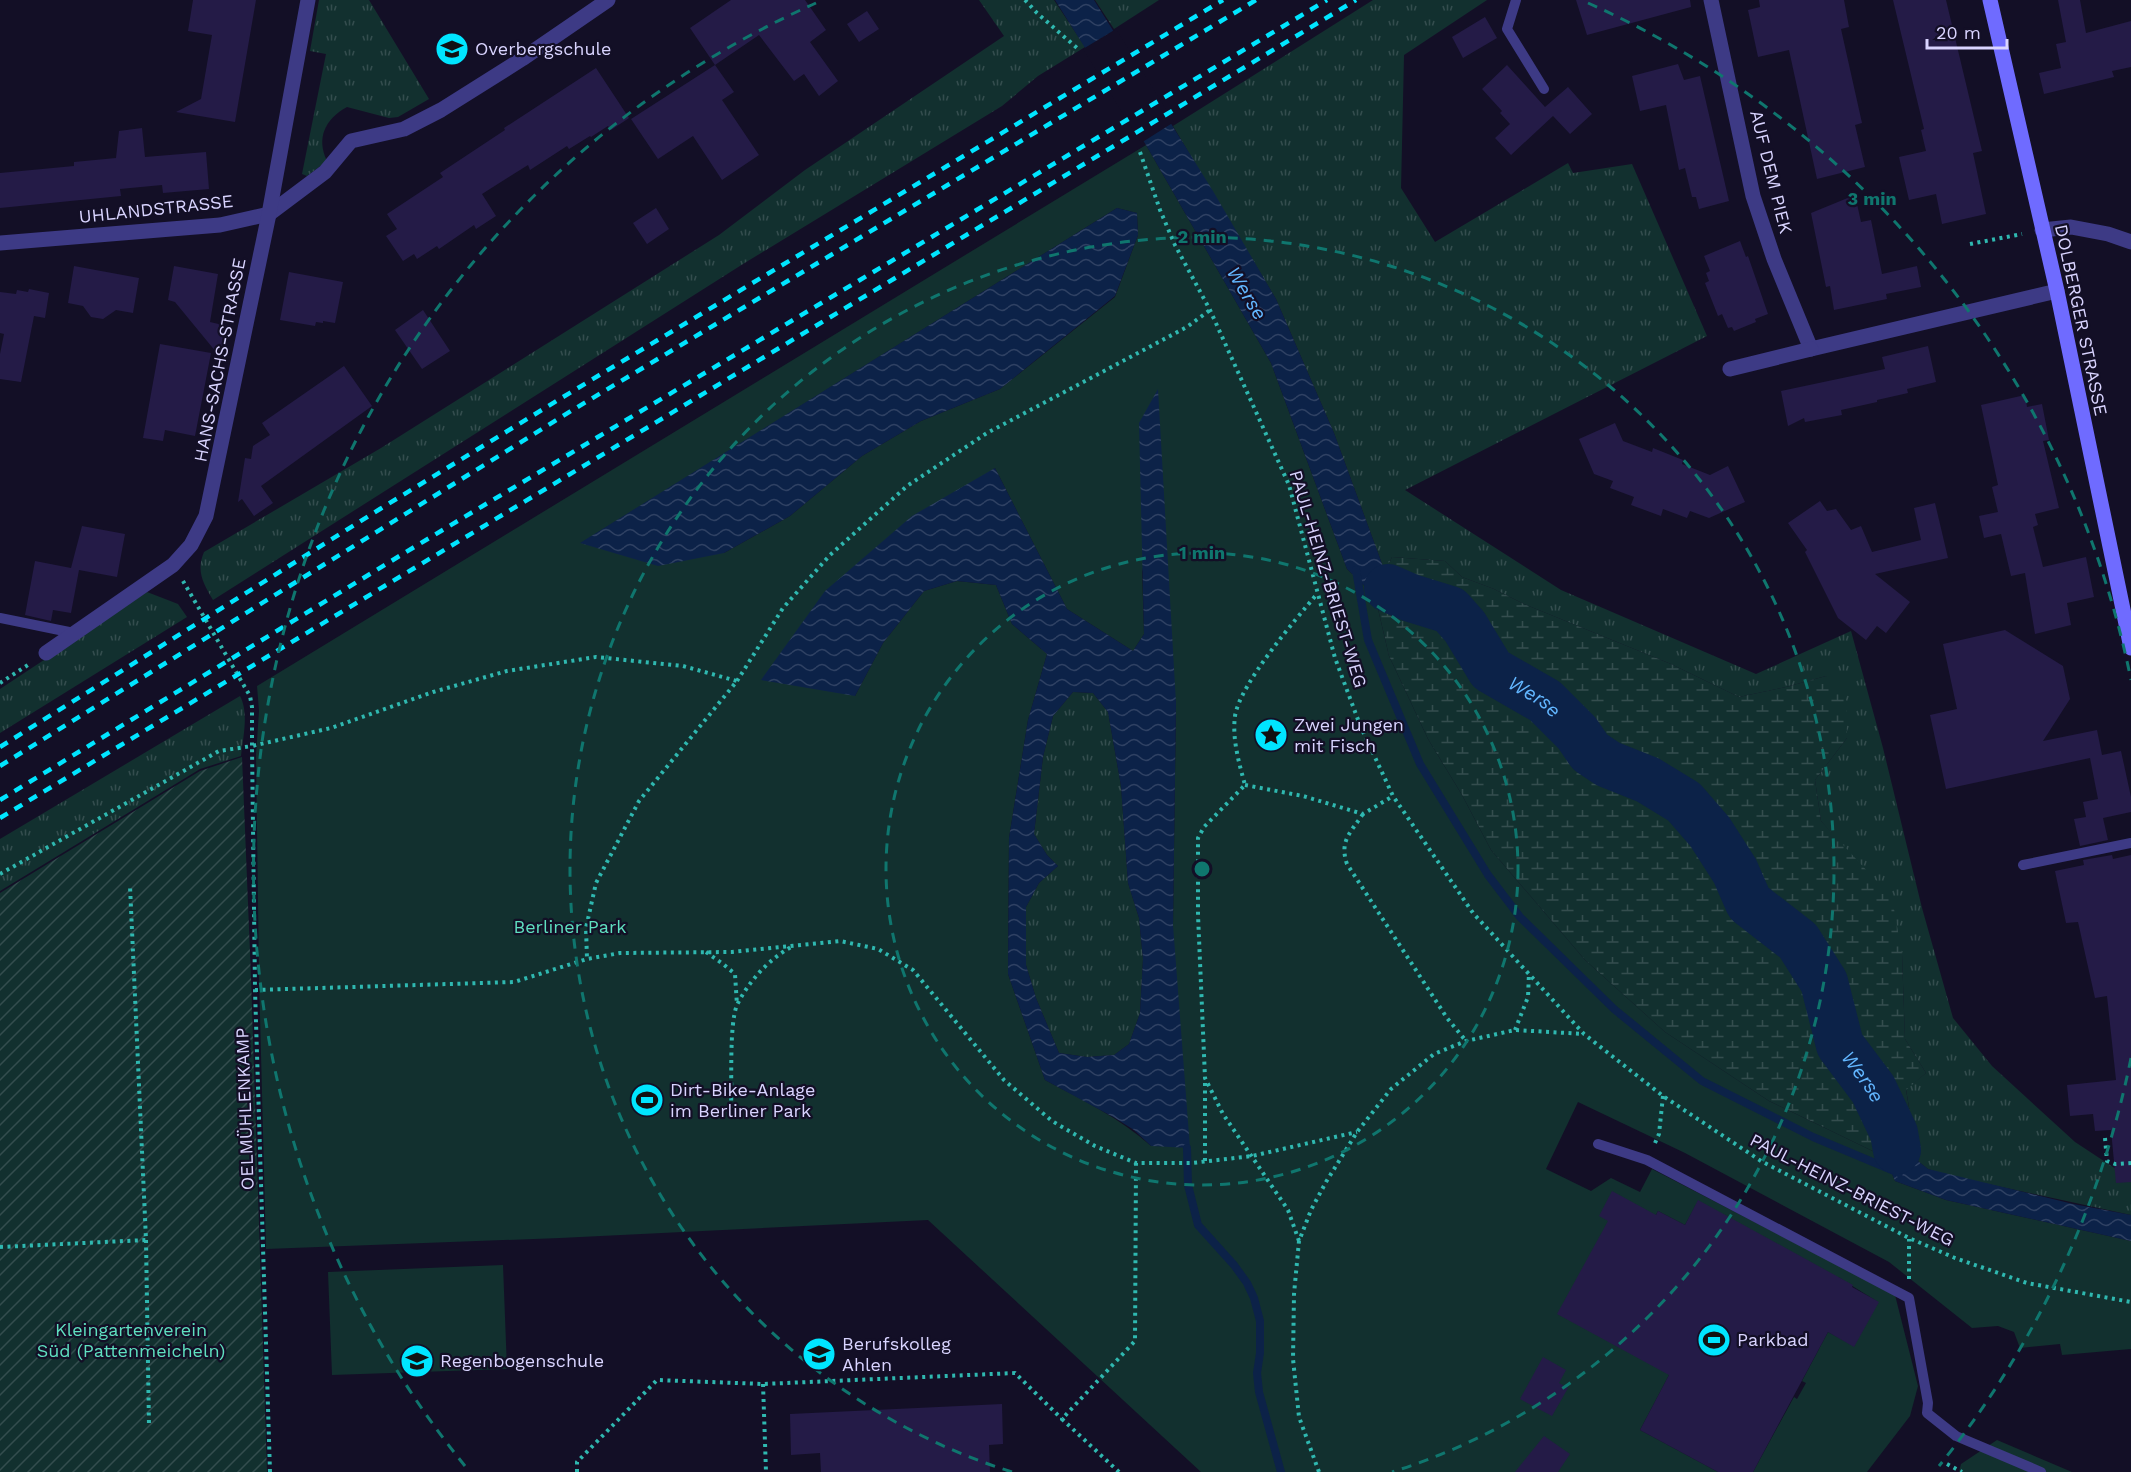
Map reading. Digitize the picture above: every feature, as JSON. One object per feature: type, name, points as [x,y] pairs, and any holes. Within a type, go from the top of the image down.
[{"type":"street","name":"HANS-SACHS-STRASSE","points":[[46,653],[173,565],[191,545],[206,516],[269,214],[308,0]]},
{"type":"street","name":"UHLANDSTRASSE","points":[[0,243],[220,225],[269,214],[325,172],[351,141],[404,129],[441,110],[522,59],[608,0]]},
{"type":"street","name":"AUF DEM PIEK","points":[[1711,0],[1753,196],[1774,259],[1811,349]]},
{"type":"street","name":"DOLBERGER STRASSE","points":[[1989,0],[2057,291],[2131,648]]},
{"type":"street","points":[[2042,230],[2071,227],[2108,234],[2131,242]]},
{"type":"street","points":[[1730,369],[2057,291]]},
{"type":"lane","points":[[1515,0],[1507,29],[1544,89]]},
{"type":"lane","points":[[0,618],[74,633]]},
{"type":"lane","points":[[2023,865],[2131,843]]},
{"type":"lane","points":[[1598,1144],[1647,1160],[1909,1298],[1928,1403],[1927,1413],[1956,1436],[2041,1472]]},
{"type":"path","points":[[1025,0],[1077,48]]},
{"type":"path","name":"PAUL-HEINZ-BRIEST-WEG","points":[[1140,152],[1174,245],[1210,310],[1289,485],[1335,658],[1360,725],[1393,796],[1473,913],[1584,1034],[1663,1096],[1761,1161],[1909,1238],[1955,1258],[2027,1283],[2131,1302]]},
{"type":"path","points":[[1970,244],[2042,230]]},
{"type":"path","points":[[586,959],[586,928],[596,883],[639,801],[737,681],[783,608],[830,555],[907,486],[987,433],[1187,327],[1210,310]]},
{"type":"path","name":"OELMÜHLENKAMP","points":[[173,565],[250,696],[252,707],[255,990],[270,1472]]},
{"type":"path","points":[[1245,785],[1236,753],[1235,716],[1242,698],[1259,670],[1318,593]]},
{"type":"path","points":[[0,683],[46,653]]},
{"type":"path","points":[[0,874],[219,751],[331,728],[433,692],[507,670],[596,657],[683,666],[737,681]]},
{"type":"path","points":[[1245,785],[1303,796],[1363,814]]},
{"type":"path","points":[[1204,1161],[1205,1078],[1198,915],[1198,838],[1204,826],[1245,785]]},
{"type":"path","points":[[1393,796],[1363,814],[1344,842],[1343,853],[1347,864],[1447,1018],[1466,1041]]},
{"type":"path","points":[[130,886],[146,1240],[149,1426]]},
{"type":"path","points":[[255,990],[513,982],[586,959],[620,953],[732,952],[840,941],[878,949],[913,970],[1005,1080],[1036,1108],[1052,1121],[1095,1146],[1136,1163],[1192,1163],[1252,1156],[1357,1132]]},
{"type":"path","points":[[737,1006],[757,975],[772,958],[794,945]]},
{"type":"path","points":[[705,952],[735,974],[737,1006],[733,1029],[731,1108]]},
{"type":"path","points":[[1515,1029],[1528,997],[1529,972]]},
{"type":"path","points":[[1319,1472],[1299,1418],[1293,1359],[1294,1294],[1299,1241],[1316,1201],[1357,1132],[1391,1089],[1434,1054],[1466,1041],[1515,1029],[1584,1034]]},
{"type":"path","points":[[1205,1078],[1223,1114],[1288,1210],[1299,1241]]},
{"type":"path","points":[[1647,1160],[1659,1134],[1663,1096]]},
{"type":"path","points":[[2104,1138],[2107,1161],[2115,1164],[2131,1163]]},
{"type":"path","points":[[1062,1419],[1135,1341],[1136,1163]]},
{"type":"path","points":[[1909,1238],[1909,1298]]},
{"type":"path","points":[[0,1247],[146,1240]]},
{"type":"path","points":[[577,1472],[577,1462],[657,1380],[763,1384],[1015,1373],[1119,1472]]},
{"type":"path","points":[[763,1384],[766,1472]]},
{"type":"path","points":[[1947,1464],[1962,1472]]},
{"type":"green space","points":[[319,0],[369,0],[429,99],[398,117],[389,118],[347,107],[339,112],[328,123],[323,137],[322,145],[327,161],[307,176],[302,174],[326,54],[310,51]]},
{"type":"green space","points":[[979,0],[1054,0],[1085,47],[1038,76],[1002,106],[743,264],[213,600],[202,577],[201,565],[204,552],[381,448],[719,235],[805,170],[1004,36]]},
{"type":"green space","points":[[1095,0],[1159,0],[1114,29]]},
{"type":"green space","points":[[1373,0],[1487,0],[1404,55],[1401,188],[1435,242],[1568,163],[1573,173],[1632,164],[1707,336],[1405,490],[1561,590],[1756,674],[1851,631],[1883,748],[1922,908],[1953,1018],[1992,1066],[2075,1142],[2116,1169],[2131,1171],[2131,1215],[1947,1175],[1928,1169],[1918,1161],[1906,1089],[1926,1073],[1905,1039],[1902,954],[1854,859],[1821,821],[1815,780],[1847,738],[1826,676],[1739,697],[1671,664],[1462,577],[1445,561],[1392,557],[1385,572],[1334,433],[1276,299],[1173,126]]},
{"type":"green space","name":"Berliner Park","points":[[1146,145],[1271,363],[1347,569],[1375,596],[1389,656],[1428,739],[1462,795],[1491,850],[1585,960],[1665,1032],[1769,1101],[1885,1157],[1895,1181],[1946,1200],[2131,1241],[2131,1349],[2062,1355],[2060,1344],[2020,1348],[2014,1332],[1998,1326],[1972,1328],[1889,1262],[1685,1153],[1578,1102],[1546,1169],[1591,1191],[1611,1178],[1640,1192],[1652,1169],[1895,1295],[1918,1386],[1910,1416],[1867,1472],[1753,1472],[1794,1397],[1797,1399],[1806,1383],[1802,1381],[1828,1332],[1854,1346],[1878,1302],[1838,1277],[1818,1312],[1830,1273],[1698,1201],[1685,1225],[1658,1211],[1640,1245],[1669,1375],[1640,1430],[1718,1472],[1201,1472],[928,1220],[560,1238],[266,1249],[259,976],[256,755],[259,711],[257,686]],"holes":[[[1117,208],[1137,213],[1138,235],[1115,297],[1000,389],[921,421],[862,456],[790,516],[724,553],[581,543]],[[995,468],[1067,609],[1133,651],[1144,634],[1142,568],[1176,703],[1173,925],[1151,1146],[1114,1118],[1045,1080],[1008,974],[1009,838],[1028,720],[1047,654],[1012,624],[996,585],[957,581],[924,591],[883,643],[855,696],[825,591]]]},
{"type":"green space","points":[[1392,557],[1445,561],[1462,577],[1671,664],[1739,697],[1826,676],[1846,695],[1847,738],[1815,780],[1821,821],[1892,898],[1902,954],[1905,1039],[1926,1073],[1906,1090],[1918,1161],[1901,1129],[1874,1091],[1885,1157],[1769,1101],[1665,1032],[1585,960],[1491,850],[1462,795],[1428,739],[1389,656],[1375,596],[1398,604],[1448,609],[1394,581],[1385,572]]},
{"type":"green space","points":[[147,592],[178,604],[187,617],[0,733],[0,689]]},
{"type":"green space","points":[[1073,692],[1093,693],[1108,712],[1121,786],[1128,883],[1139,918],[1143,959],[1140,1013],[1129,1044],[1114,1055],[1087,1057],[1059,1053],[1036,998],[1026,965],[1026,907],[1039,883],[1058,866],[1047,855],[1034,834],[1043,757],[1053,716]]},
{"type":"green space","points":[[240,696],[245,717],[241,756],[200,769],[0,891],[0,839]]},
{"type":"green space","name":"Kleingartenverein Süd (Pattenmeicheln)","points":[[242,757],[267,1472],[0,1472],[0,893],[200,771]]},
{"type":"green space","points":[[503,1265],[507,1369],[332,1375],[328,1272]]},
{"type":"green space","points":[[1997,1440],[2072,1472],[1959,1472],[1961,1464]]},
{"type":"water","points":[[1055,0],[1094,0],[1213,191],[1276,299],[1334,433],[1385,572],[1394,581],[1450,610],[1398,604],[1375,596],[1347,569],[1271,363],[1146,145]]},
{"type":"water","points":[[1117,208],[1137,213],[1138,235],[1115,296],[1000,389],[921,421],[862,456],[790,516],[724,553],[658,566],[580,543]]},
{"type":"water","points":[[1158,389],[1176,703],[1173,925],[1190,1148],[1151,1146],[1134,1130],[1115,1118],[1045,1080],[1008,974],[1009,838],[1028,720],[1047,654],[1012,624],[996,585],[957,581],[924,591],[883,643],[855,696],[761,680],[825,591],[912,516],[995,468],[1067,609],[1133,651],[1144,634],[1139,423]],"holes":[[[1073,692],[1093,693],[1108,712],[1121,786],[1128,883],[1139,918],[1143,959],[1140,1013],[1129,1044],[1114,1055],[1087,1057],[1059,1053],[1036,998],[1026,965],[1026,907],[1039,883],[1058,866],[1047,855],[1034,834],[1043,757],[1053,716]]]},
{"type":"water","points":[[1873,1089],[1901,1129],[1918,1161],[1928,1169],[2073,1204],[2131,1215],[2131,1241],[1946,1200],[1895,1181],[1885,1157]]},
{"type":"pier","points":[[1116,29],[1174,122],[1141,143],[1083,49]]},
{"type":"building","points":[[193,0],[256,0],[235,122],[176,112],[201,99],[212,35],[188,31]]},
{"type":"building","points":[[731,0],[805,0],[826,30],[810,42],[838,81],[819,96],[804,74],[794,81],[759,35],[715,65],[690,28]]},
{"type":"building","points":[[1576,0],[1690,0],[1691,7],[1587,35]]},
{"type":"building","points":[[1759,0],[1844,0],[1849,27],[1841,29],[1862,123],[1855,125],[1865,167],[1817,179],[1789,50],[1758,57],[1748,10],[1760,7]]},
{"type":"building","points":[[1893,0],[1946,0],[1982,151],[1973,153],[1986,214],[1942,224],[1936,194],[1909,200],[1899,157],[1926,151],[1921,130],[1924,129]]},
{"type":"building","points":[[2058,0],[2080,0],[2086,33],[2131,21],[2131,67],[2112,71],[2114,77],[2044,94],[2039,73],[2061,68],[2056,44],[2066,42]]},
{"type":"building","points":[[867,11],[879,29],[859,42],[847,24]]},
{"type":"building","points":[[1485,17],[1497,38],[1463,58],[1452,37]]},
{"type":"building","points":[[1678,64],[1684,80],[1700,76],[1729,201],[1699,209],[1696,197],[1692,197],[1685,168],[1679,170],[1666,105],[1640,111],[1632,76]]},
{"type":"building","points":[[715,65],[734,92],[722,100],[759,155],[722,180],[693,136],[658,159],[631,119]]},
{"type":"building","points":[[1507,65],[1545,107],[1568,87],[1592,114],[1570,134],[1553,116],[1511,155],[1495,138],[1510,124],[1500,113],[1502,111],[1482,89]]},
{"type":"building","points":[[596,68],[629,118],[611,130],[608,126],[569,149],[567,146],[530,170],[528,165],[482,194],[496,216],[476,229],[474,225],[439,249],[437,246],[417,259],[414,254],[403,261],[386,236],[397,229],[387,214],[443,177],[440,173],[505,130],[504,128]]},
{"type":"building","points":[[142,128],[145,157],[206,152],[209,189],[163,193],[162,185],[120,189],[121,196],[0,208],[0,173],[74,166],[74,162],[116,158],[119,131]]},
{"type":"building","points":[[1855,195],[1861,222],[1871,220],[1882,274],[1917,266],[1921,287],[1886,294],[1887,299],[1834,310],[1830,286],[1826,287],[1811,213]]},
{"type":"building","points":[[656,208],[669,229],[647,244],[633,223]]},
{"type":"building","points":[[1740,241],[1746,257],[1748,256],[1768,314],[1734,331],[1732,327],[1728,328],[1722,314],[1718,316],[1705,283],[1709,281],[1706,273],[1710,271],[1704,256]]},
{"type":"building","points":[[74,266],[139,278],[133,313],[116,310],[103,319],[91,317],[83,306],[68,303]]},
{"type":"building","points":[[174,266],[218,274],[210,322],[227,326],[221,358],[175,302],[168,300]]},
{"type":"building","points":[[289,272],[343,282],[335,323],[316,322],[315,326],[280,320]]},
{"type":"building","points":[[29,289],[49,293],[45,318],[34,316],[21,382],[0,379],[0,354],[4,334],[0,333],[0,292],[16,294],[17,290],[28,292]]},
{"type":"building","points":[[423,310],[450,351],[422,369],[395,330]]},
{"type":"building","points":[[160,344],[211,353],[195,436],[165,430],[163,441],[143,438]]},
{"type":"building","points":[[1928,346],[1936,382],[1907,389],[1908,393],[1841,410],[1842,415],[1805,422],[1804,418],[1788,426],[1781,391],[1885,369],[1882,357]]},
{"type":"building","points":[[344,366],[372,406],[261,486],[273,503],[254,516],[242,499],[238,502],[245,458],[251,459],[253,446],[270,435],[262,423]]},
{"type":"building","points":[[2025,395],[2027,407],[2042,404],[2049,440],[2043,441],[2059,508],[2035,514],[2038,525],[2033,527],[2043,567],[2086,557],[2094,597],[2067,603],[2071,625],[2035,634],[2025,573],[2011,576],[2001,534],[1984,538],[1979,516],[1998,512],[1992,487],[1998,485],[1981,405]]},
{"type":"building","points":[[1615,423],[1623,441],[1652,452],[1653,448],[1683,460],[1682,464],[1710,475],[1728,466],[1745,502],[1709,518],[1690,511],[1687,518],[1663,509],[1661,516],[1631,505],[1634,497],[1610,488],[1613,481],[1594,474],[1579,439]]},
{"type":"building","points":[[1820,501],[1827,511],[1836,509],[1851,530],[1861,526],[1872,552],[1921,540],[1914,508],[1935,503],[1948,558],[1875,574],[1910,602],[1886,633],[1877,626],[1866,640],[1838,618],[1805,552],[1807,550],[1788,523]]},
{"type":"building","points":[[82,526],[125,534],[117,577],[79,570],[71,613],[53,610],[51,621],[25,615],[35,561],[71,568]]},
{"type":"building","points":[[2005,630],[2063,666],[2070,699],[2043,741],[2097,730],[2102,755],[2121,751],[2131,797],[2131,812],[2103,818],[2108,840],[2080,846],[2074,819],[2086,817],[2083,802],[2098,799],[2090,758],[1946,789],[1930,715],[1957,709],[1943,644]]},
{"type":"building","points":[[2112,855],[2113,859],[2131,855],[2131,1182],[2116,1183],[2111,1130],[2095,1131],[2093,1114],[2070,1116],[2067,1085],[2116,1080],[2107,996],[2095,998],[2078,922],[2066,923],[2055,871],[2084,865],[2083,860]]},
{"type":"building","name":"Parkbad","points":[[1612,1191],[1656,1215],[1658,1211],[1685,1225],[1698,1200],[1853,1285],[1852,1287],[1879,1302],[1854,1347],[1828,1332],[1753,1472],[1718,1472],[1640,1430],[1669,1375],[1557,1314],[1608,1221],[1599,1216]]},
{"type":"building","points":[[1543,1357],[1566,1370],[1559,1383],[1568,1388],[1552,1416],[1520,1399]]},
{"type":"building","points":[[1002,1404],[1003,1444],[989,1445],[990,1472],[821,1472],[820,1453],[791,1455],[790,1414]]},
{"type":"building","points":[[1544,1436],[1570,1454],[1558,1472],[1515,1472]]},
{"type":"waterway","points":[[1356,570],[1368,640],[1420,764],[1488,875],[1520,917],[1614,1009],[1702,1081],[1813,1137],[1899,1173]]},
{"type":"waterway","name":"Werse","points":[[1388,588],[1450,610],[1465,627],[1491,670],[1545,701],[1577,733],[1590,752],[1608,764],[1648,780],[1684,802],[1710,832],[1735,871],[1749,903],[1798,941],[1824,982],[1840,1045],[1873,1089],[1894,1133],[1897,1150]]},
{"type":"waterway","points":[[1187,1148],[1188,1185],[1198,1225],[1234,1265],[1254,1298],[1260,1321],[1260,1353],[1257,1373],[1259,1392],[1281,1472]]},
{"type":"railway","points":[[0,747],[563,397],[1223,0]]},
{"type":"railway","points":[[0,766],[571,411],[1256,0]]},
{"type":"railway","points":[[0,800],[406,552],[1327,0]]},
{"type":"railway","points":[[0,818],[1356,0]]},
{"type":"place","name":"Overbergschule","points":[[452,49]]},
{"type":"place","name":"Zwei Jungen mit Fisch","points":[[1271,735]]},
{"type":"place","name":"Dirt-Bike-Anlage im Berliner Park","points":[[647,1100]]},
{"type":"place","name":"Parkbad","points":[[1714,1340]]},
{"type":"place","name":"Berufskolleg Ahlen","points":[[819,1354]]},
{"type":"place","name":"Regenbogenschule","points":[[417,1361]]}]
